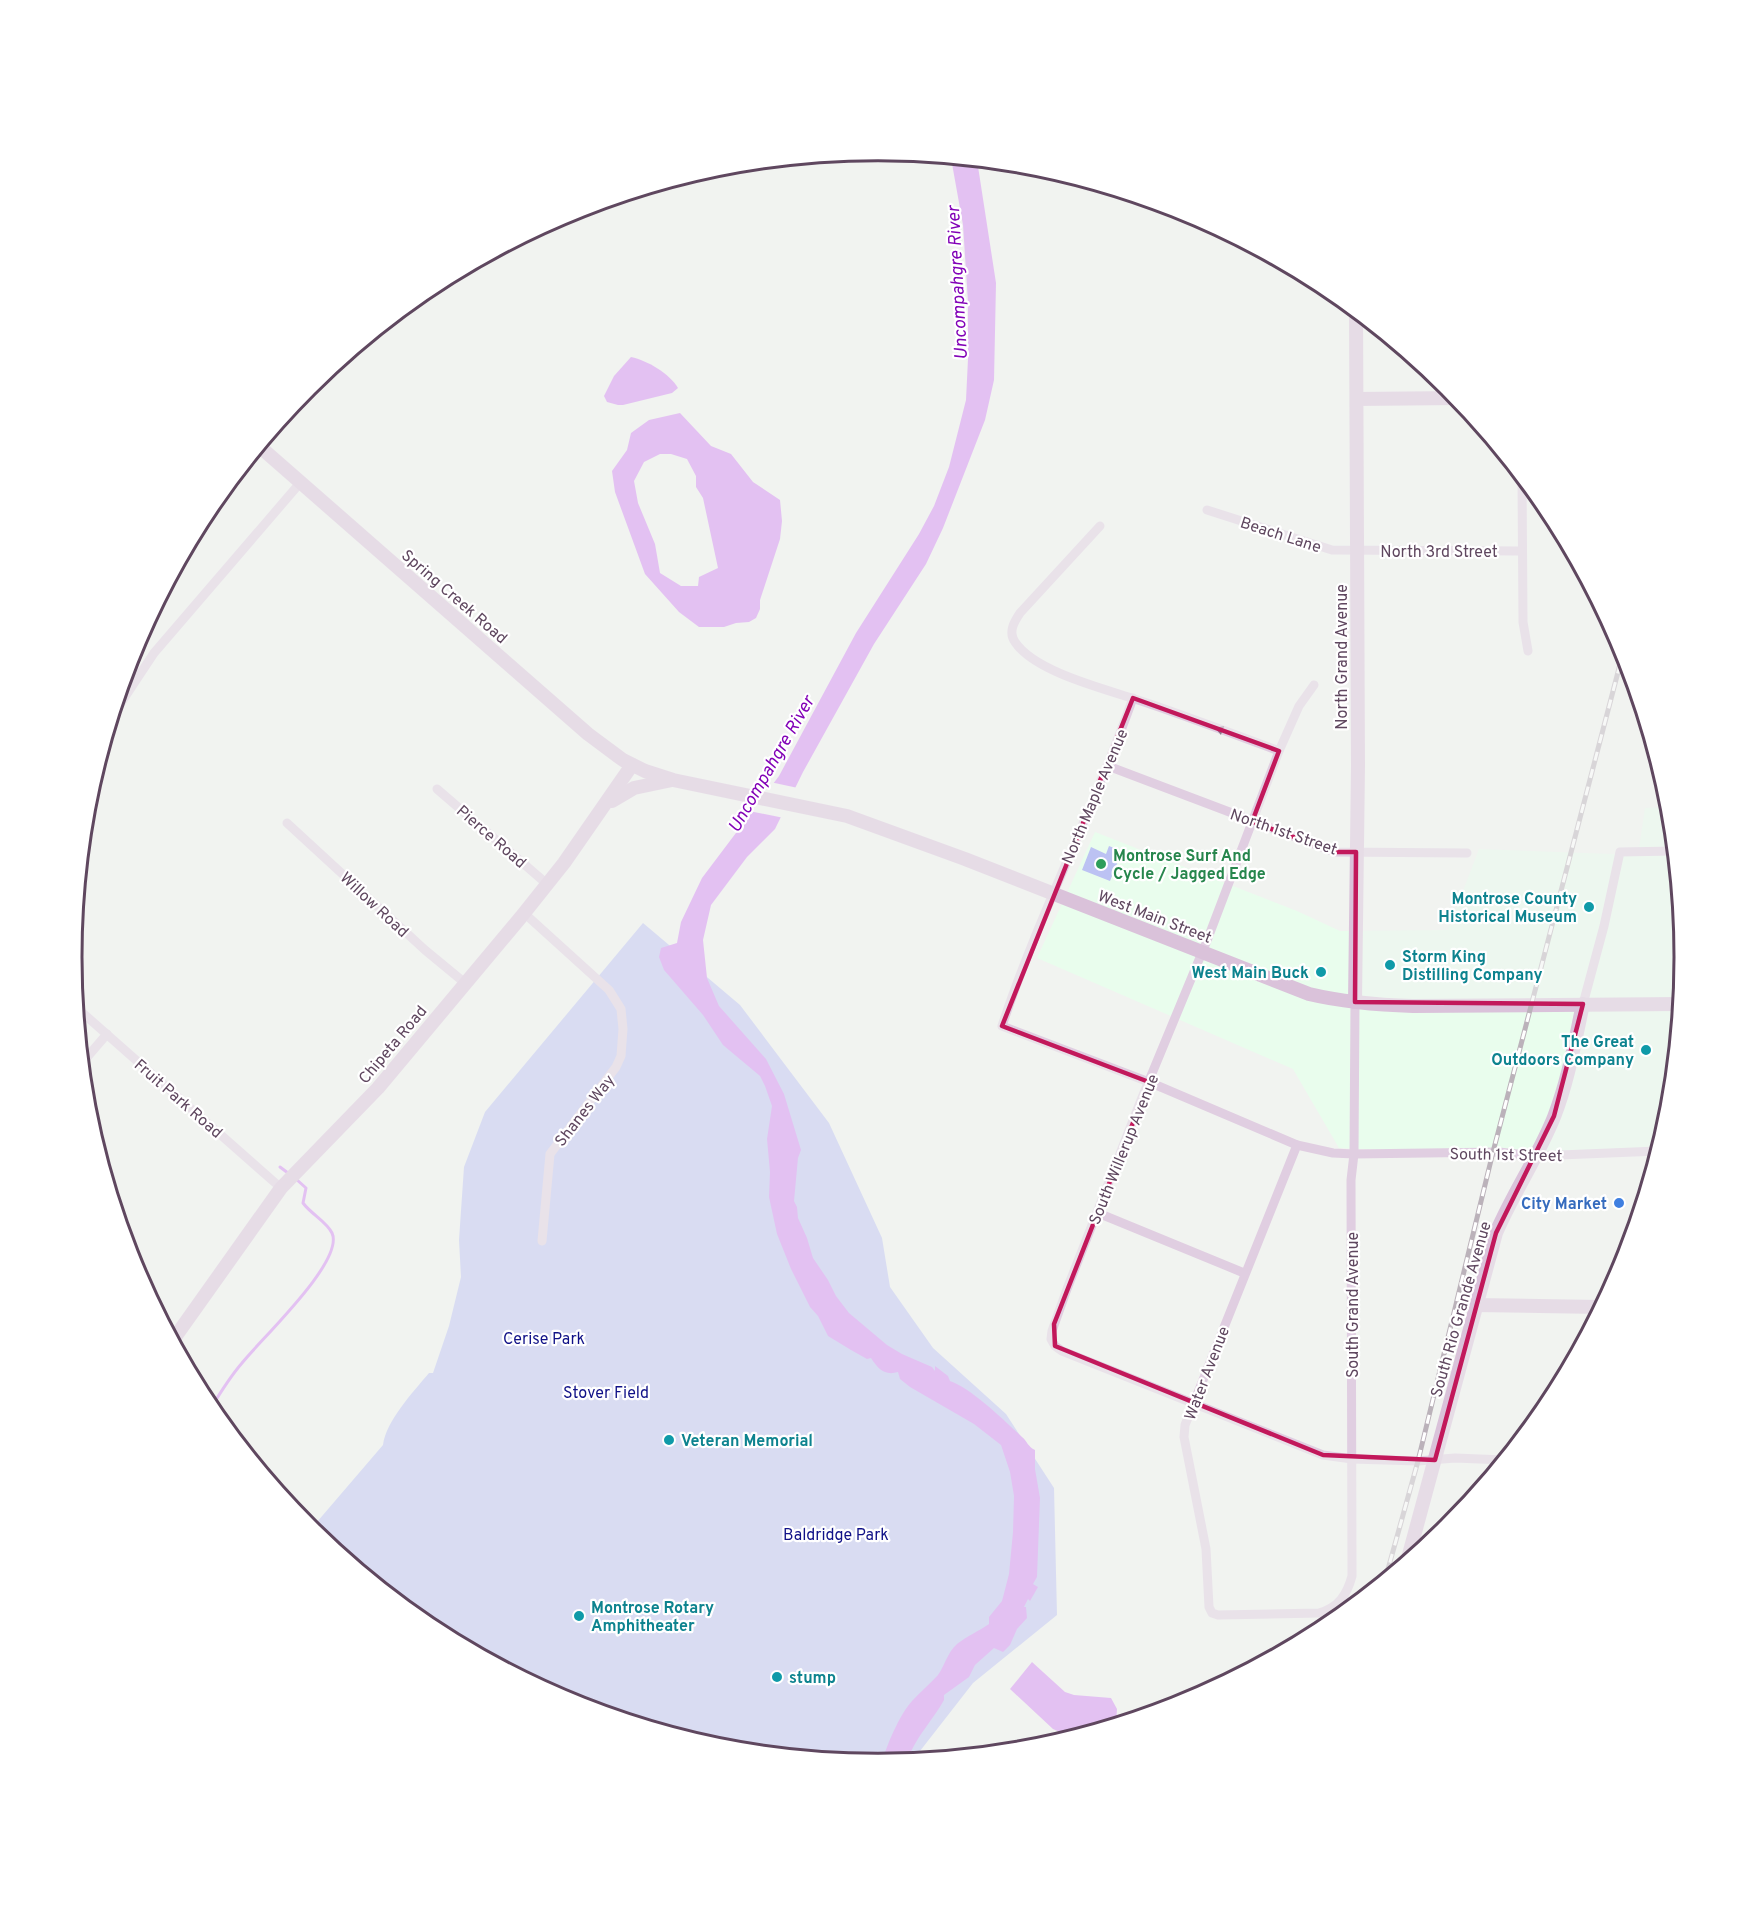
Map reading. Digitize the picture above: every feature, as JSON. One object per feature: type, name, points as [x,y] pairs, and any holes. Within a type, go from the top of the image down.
[{"type":"street","name":"North Grand Avenue","points":[[1355,1002],[1358,930],[1356,320]]},
{"type":"street","points":[[1357,399],[1445,398]]},
{"type":"street","name":"Spring Creek Road","points":[[264,451],[588,734],[632,765]]},
{"type":"street","points":[[128,692],[154,653],[300,483]]},
{"type":"street","points":[[1522,489],[1523,622],[1528,651]]},
{"type":"street","name":"Beach Lane","points":[[1207,510],[1332,550],[1357,551]]},
{"type":"street","points":[[1100,526],[1014,622],[1012,637],[1023,652],[1057,672],[1279,751]]},
{"type":"street","name":"North 3rd Street","points":[[1357,551],[1521,551]]},
{"type":"street","name":"South Willerup Avenue","points":[[1194,1404],[1062,1351],[1051,1339],[1054,1324],[1279,751],[1299,706],[1314,685]]},
{"type":"street","name":"North Maple Avenue","points":[[1002,1026],[1053,894],[1108,766],[1133,698]]},
{"type":"street","name":"West Main Street","points":[[632,765],[673,780],[847,816],[965,859],[1309,994],[1355,1002],[1413,1006],[1673,1004]]},
{"type":"street","name":"Chipeta Road","points":[[178,1333],[281,1188],[378,1089],[548,884],[632,765]]},
{"type":"street","name":"North 1st Street","points":[[1108,766],[1335,852],[1467,853]]},
{"type":"street","points":[[593,819],[609,803],[625,792],[673,780]]},
{"type":"street","name":"Pierce Road","points":[[437,789],[548,884]]},
{"type":"street","name":"Willow Road","points":[[287,824],[425,950],[465,983]]},
{"type":"street","points":[[1583,1004],[1604,926],[1620,852],[1668,851]]},
{"type":"street","name":"Shanes Way","points":[[524,913],[609,990],[621,1009],[623,1029],[621,1056],[616,1067],[550,1154],[542,1240]]},
{"type":"street","name":"South Grand Avenue","points":[[1338,1603],[1350,1587],[1352,1576],[1351,1180],[1354,1154],[1355,1002]]},
{"type":"street","name":"South Rio Grande Avenue","points":[[1411,1548],[1496,1233],[1554,1116],[1565,1081],[1583,1004]]},
{"type":"street","name":"Fruit Park Road","points":[[85,1015],[281,1188]]},
{"type":"street","name":"South 1st Street","points":[[1002,1026],[1149,1082],[1297,1145],[1333,1153],[1499,1152],[1535,1156],[1650,1151]]},
{"type":"street","points":[[88,1055],[107,1034]]},
{"type":"street","name":"Water Avenue","points":[[1297,1145],[1185,1425],[1184,1437],[1206,1549],[1209,1607],[1212,1613],[1223,1615],[1319,1613],[1329,1610],[1338,1603]]},
{"type":"street","points":[[1098,1213],[1244,1273]]},
{"type":"street","points":[[1476,1305],[1593,1307]]},
{"type":"street","points":[[1194,1404],[1323,1455],[1352,1459],[1418,1461],[1455,1458],[1495,1460]]},
{"type":"highlighted area","points":[[1133,698],[1279,751],[1252,822],[1335,852],[1356,852],[1355,1002],[1583,1004],[1554,1116],[1496,1233],[1435,1460],[1323,1455],[1055,1346],[1054,1324],[1149,1082],[1002,1026]]},
{"type":"shaded area","points":[[952,165],[978,168],[996,283],[994,380],[985,420],[943,528],[926,564],[874,644],[803,772],[775,829],[747,857],[711,905],[703,940],[707,978],[719,1006],[766,1059],[784,1094],[801,1150],[798,1158],[794,1201],[798,1218],[813,1258],[836,1296],[849,1313],[887,1345],[932,1367],[935,1371],[935,1366],[948,1376],[950,1381],[968,1390],[988,1406],[1035,1450],[1035,1469],[1040,1498],[1037,1577],[1033,1584],[1038,1587],[1024,1607],[1026,1607],[1027,1618],[1017,1629],[1010,1645],[1003,1652],[994,1648],[975,1665],[969,1677],[944,1695],[944,1700],[911,1752],[885,1753],[894,1730],[907,1707],[938,1675],[957,1644],[989,1624],[989,1617],[1002,1601],[1009,1574],[1013,1532],[1014,1496],[1010,1472],[1001,1445],[974,1424],[910,1387],[900,1379],[898,1372],[882,1371],[871,1358],[867,1359],[828,1336],[791,1269],[777,1234],[769,1197],[770,1172],[767,1139],[772,1106],[765,1086],[760,1076],[723,1045],[703,1015],[664,970],[659,957],[661,948],[677,943],[681,922],[702,878],[779,776],[856,633],[919,534],[934,506],[949,467],[966,400],[968,302],[963,225]]},
{"type":"shaded area","points":[[631,357],[658,368],[678,388],[672,393],[623,405],[607,402],[604,396],[614,376]]},
{"type":"shaded area","points":[[680,413],[711,446],[731,454],[753,482],[780,500],[782,521],[780,539],[760,600],[760,609],[756,618],[749,622],[724,627],[699,627],[679,612],[645,574],[615,492],[612,471],[627,450],[631,433],[649,420]],"holes":[[[660,454],[671,454],[687,459],[696,476],[696,487],[703,498],[718,568],[699,577],[698,586],[681,586],[660,573],[655,544],[638,503],[634,481],[644,462]]]},
{"type":"shaded area","points":[[1660,807],[1668,853],[1673,905],[1674,957],[1673,1009],[1668,1061],[1649,1153],[1535,1156],[1339,1148],[1293,1069],[1037,958],[1095,832],[1297,911],[1340,931],[1448,930],[1479,849],[1638,855],[1645,808]]},
{"type":"shaded area","points":[[1032,1662],[1065,1692],[1074,1695],[1111,1698],[1117,1709],[1117,1716],[1060,1732],[1053,1729],[1010,1689]]},
{"type":"green space","name":"Montrose Surf And Cycle / Jagged Edge","points":[[1109,846],[1122,851],[1110,881],[1082,870],[1091,847],[1106,854]]},
{"type":"green space","name":"Baldridge Park","points":[[643,923],[740,1005],[829,1123],[882,1238],[890,1287],[933,1348],[1006,1414],[1054,1488],[1057,1615],[973,1683],[920,1751],[878,1753],[775,1746],[723,1738],[623,1711],[526,1671],[436,1619],[394,1589],[318,1521],[383,1445],[389,1426],[401,1407],[429,1373],[433,1373],[449,1326],[461,1277],[459,1240],[464,1167],[485,1112]]},
{"type":"pier","points":[[770,782],[798,788],[784,818],[749,811]]},
{"type":"waterway","points":[[280,1167],[288,1173]]},
{"type":"waterway","points":[[217,1399],[238,1368],[299,1300],[326,1262],[333,1246],[332,1233],[303,1203],[306,1188],[296,1179]]},
{"type":"railway","points":[[1389,1567],[1418,1461],[1493,1152],[1619,667]]},
{"type":"place","name":"Montrose Surf And Cycle / Jagged Edge","points":[[1101,864]]},
{"type":"place","name":"Montrose County Historical Museum","points":[[1589,907]]},
{"type":"place","name":"Storm King Distilling Company","points":[[1390,965]]},
{"type":"place","name":"West Main Buck","points":[[1321,972]]},
{"type":"place","name":"The Great Outdoors Company","points":[[1646,1050]]},
{"type":"place","name":"City Market","points":[[1619,1203]]},
{"type":"place","name":"Veteran Memorial","points":[[669,1440]]},
{"type":"place","name":"Montrose Rotary Amphitheater","points":[[579,1616]]},
{"type":"place","name":"stump","points":[[777,1677]]},
{"type":"water label","name":"Uncompahgre River","points":[[957,283]]},
{"type":"water label","name":"Uncompahgre River","points":[[771,764]]},
{"type":"park label","name":"Cerise Park","points":[[544,1338]]},
{"type":"park label","name":"Stover Field","points":[[606,1392]]}]
